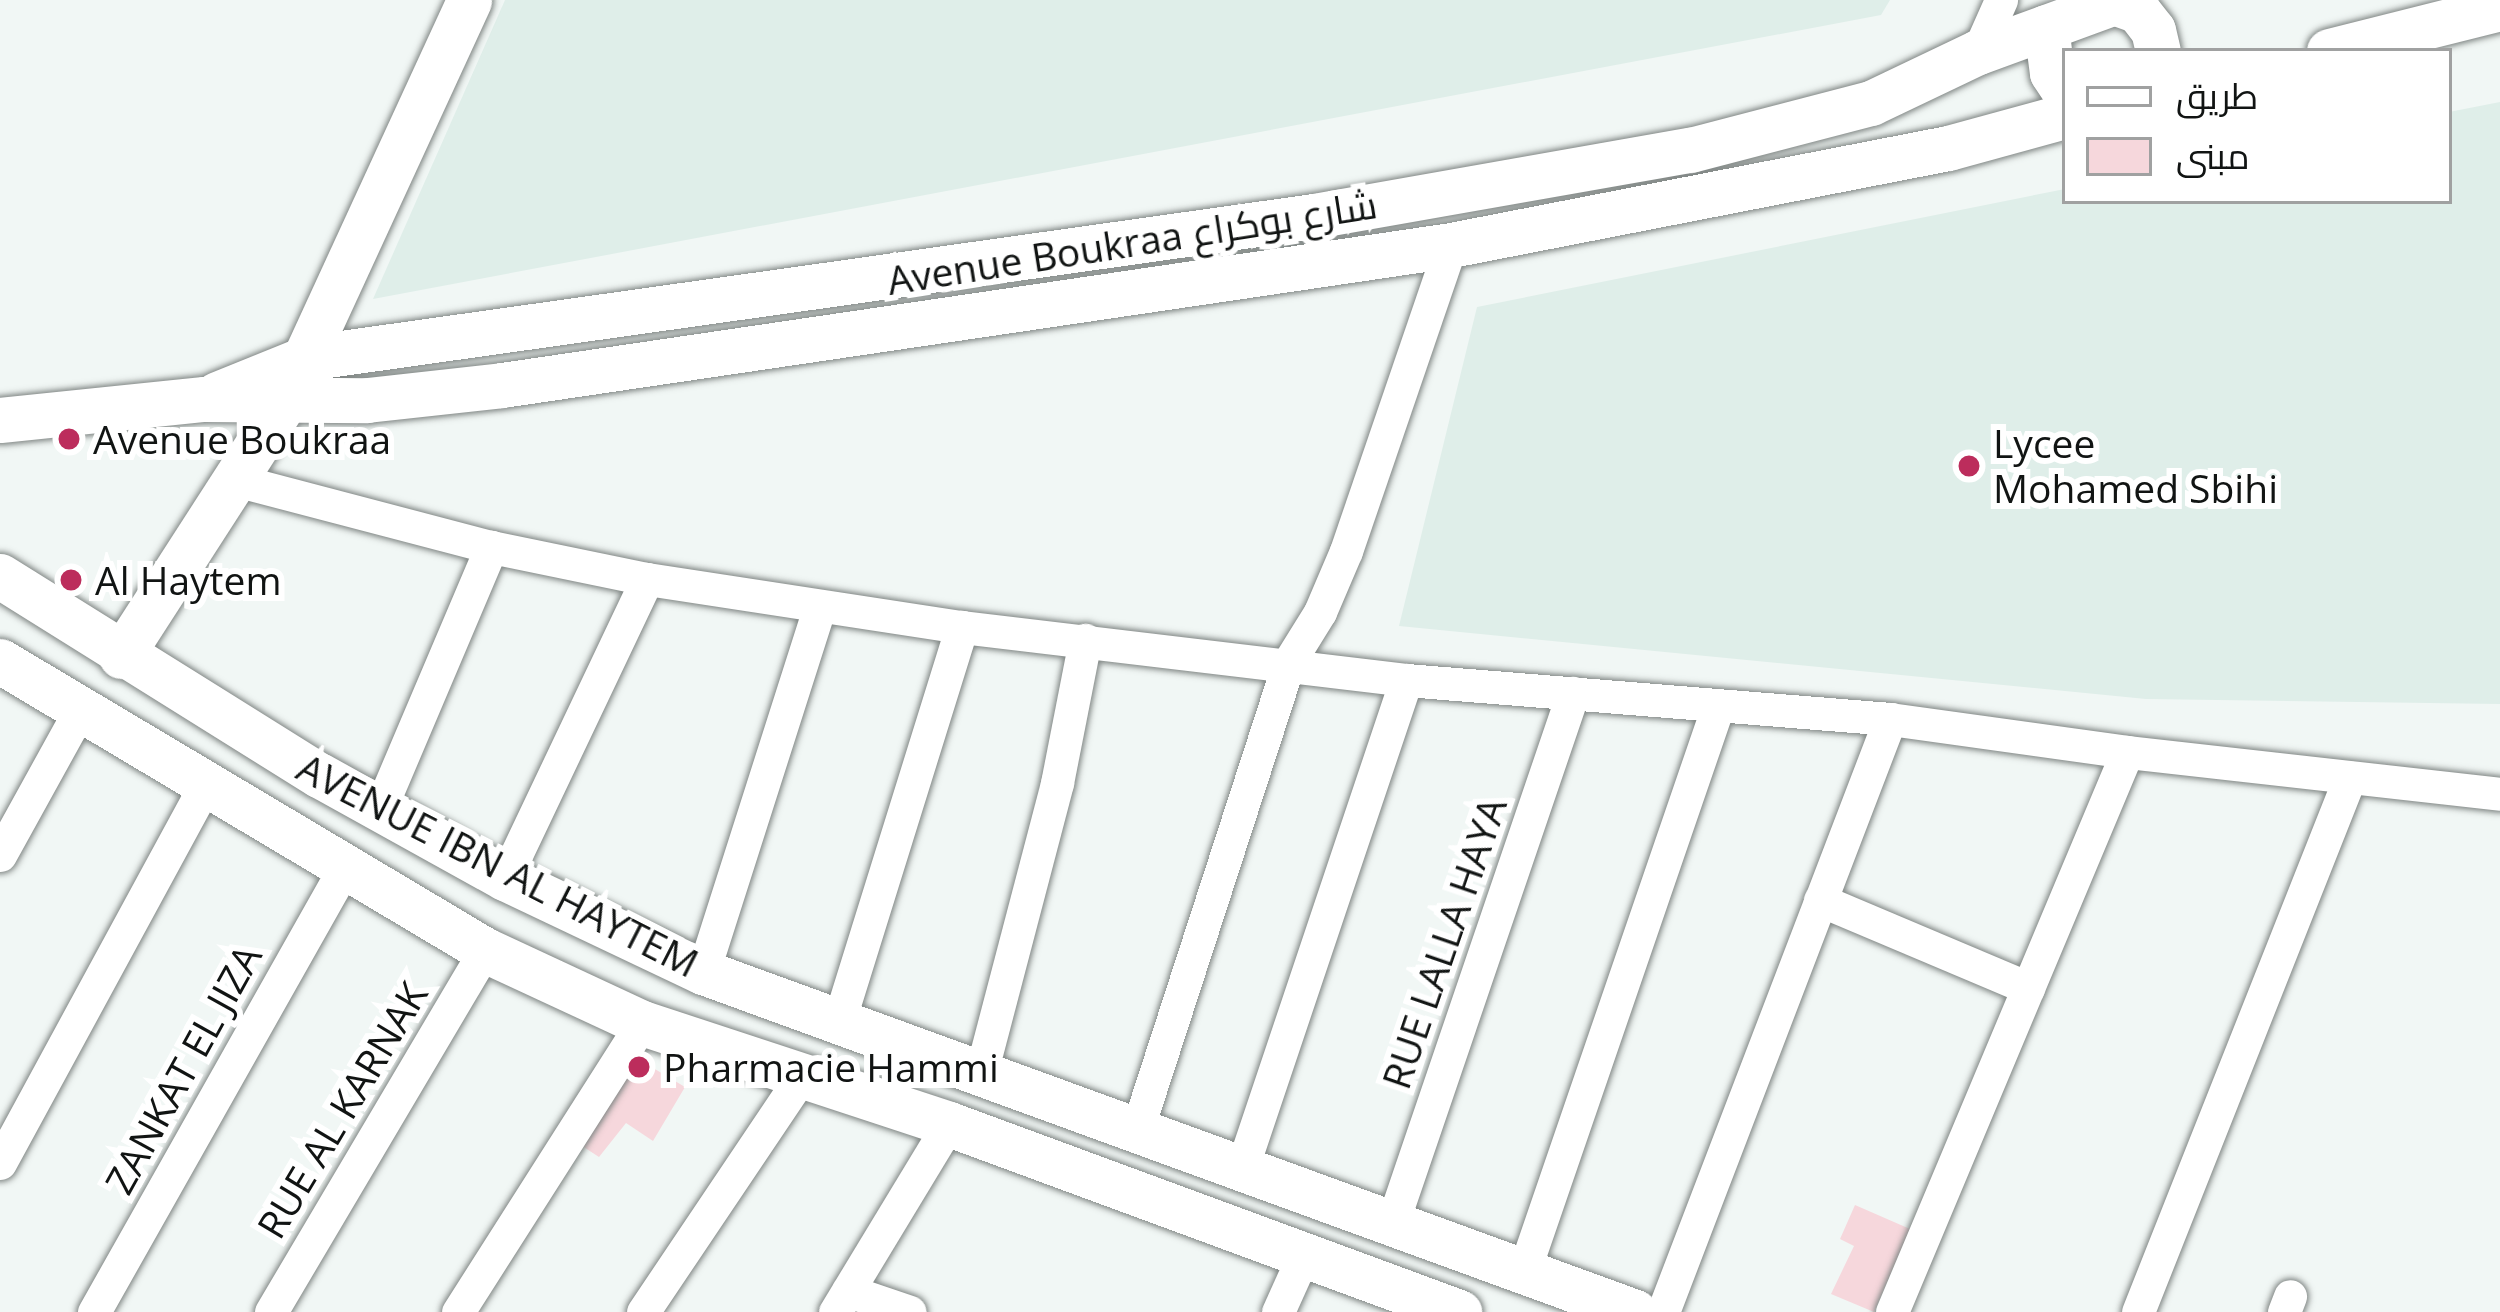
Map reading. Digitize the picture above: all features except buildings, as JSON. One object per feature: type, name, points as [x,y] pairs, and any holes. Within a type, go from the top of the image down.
[{"type":"street","points":[[122,656],[239,481],[284,403],[469,0]]},
{"type":"street","points":[[1978,52],[2001,0]]},
{"type":"street","points":[[2116,1],[2138,10],[2153,29],[2157,48]]},
{"type":"street","name":"Avenue Boukraa شارع بوكراع","points":[[204,400],[306,358],[940,272],[1600,168],[1830,117],[1978,52],[2116,1]]},
{"type":"street","points":[[2341,48],[2500,8]]},
{"type":"street","points":[[2046,27],[2053,74],[2062,88]]},
{"type":"street","name":"Avenue Boukraa شارع بوكراع","points":[[0,420],[204,400],[284,403],[429,395],[1451,245],[1948,148],[2062,117]]},
{"type":"street","points":[[1137,1130],[1289,662],[1320,612],[1346,551],[1451,245]]},
{"type":"street","points":[[239,481],[491,548],[647,579],[962,627],[1289,662],[1406,680],[1890,718],[2127,752],[2500,794]]},
{"type":"street","points":[[380,809],[491,548]]},
{"type":"street","name":"AVENUE IBN AL HAYTEM","points":[[0,575],[122,656],[380,809],[505,878],[703,972],[1636,1312]]},
{"type":"street","points":[[505,878],[647,579]]},
{"type":"street","points":[[703,972],[820,606]]},
{"type":"street","points":[[839,1022],[962,627]]},
{"type":"street","points":[[981,1073],[1057,783],[1085,640]]},
{"type":"street","name":"AVENUE IBN AL HAYTEM","points":[[0,662],[485,950],[642,1024],[949,1124],[1459,1312]]},
{"type":"street","points":[[1243,1168],[1406,680]]},
{"type":"street","name":"RUE LALLA HAYA","points":[[1393,1221],[1573,693]]},
{"type":"street","points":[[1524,1271],[1718,706]]},
{"type":"street","points":[[0,855],[79,712]]},
{"type":"street","points":[[1663,1312],[1890,718]]},
{"type":"street","points":[[1892,1312],[2127,752]]},
{"type":"street","points":[[2138,1312],[2350,777]]},
{"type":"street","points":[[0,1163],[207,782]]},
{"type":"street","name":"ZANKAT EL JIZA","points":[[94,1312],[345,867]]},
{"type":"street","points":[[1820,900],[2028,988]]},
{"type":"street","name":"RUE AL KARNAK","points":[[272,1312],[485,950]]},
{"type":"street","points":[[458,1312],[642,1024]]},
{"type":"street","points":[[643,1312],[800,1078]]},
{"type":"street","points":[[910,1312],[841,1301],[949,1124]]},
{"type":"street","points":[[1278,1312],[1305,1252]]},
{"type":"shaded area","points":[[505,0],[1890,0],[1881,15],[373,299]]},
{"type":"shaded area","name":"Lycee Mohamed Sbihi","points":[[2500,102],[2500,704],[2146,699],[1399,626],[1477,307],[2062,190],[2062,204],[2452,204],[2452,111]]},
{"type":"place","name":"Avenue Boukraa","points":[[69,439]]},
{"type":"place","name":"Lycee Mohamed Sbihi","points":[[1969,466]]},
{"type":"place","name":"Al Haytem","points":[[71,580]]},
{"type":"place","name":"Pharmacie Hammi","points":[[639,1067]]}]
